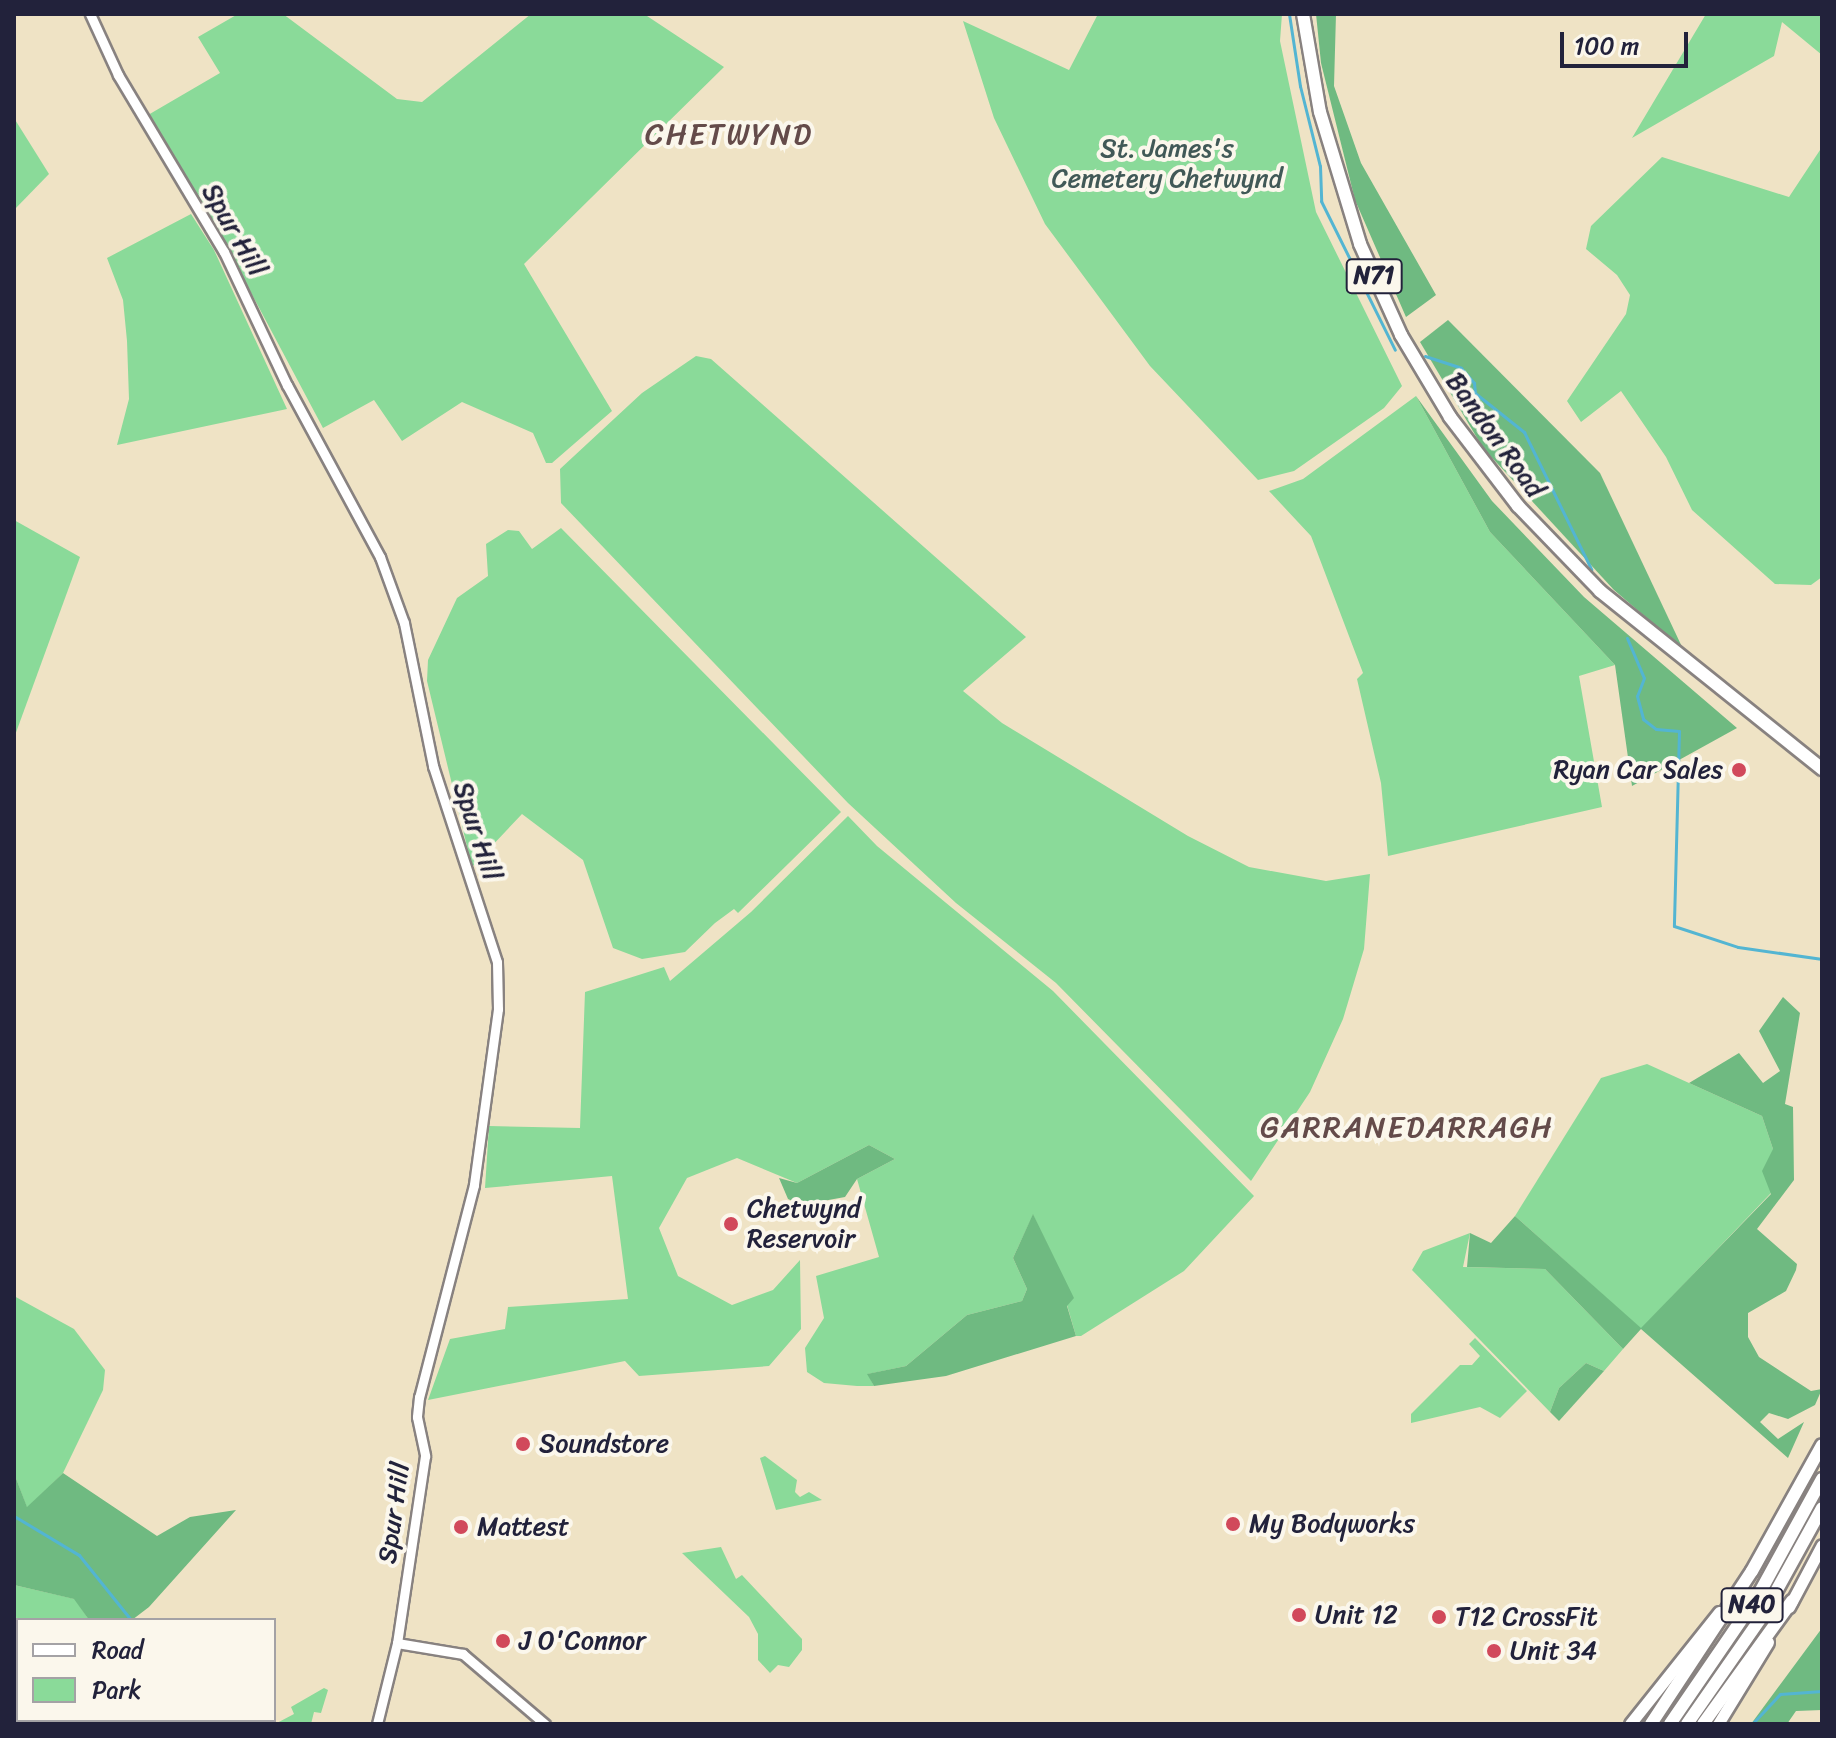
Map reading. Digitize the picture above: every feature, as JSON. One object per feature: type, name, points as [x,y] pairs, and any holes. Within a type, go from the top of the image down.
[{"type":"main road","name":"Bandon Road","points":[[1303,14],[1320,112],[1360,244],[1401,335],[1450,417],[1518,506],[1600,591],[1822,769]]},
{"type":"main road","name":"N40","points":[[1752,1571],[1822,1445]]},
{"type":"main road","name":"N40","points":[[1670,1724],[1745,1617],[1822,1479]]},
{"type":"main road","name":"N40","points":[[1687,1724],[1747,1640],[1822,1508]]},
{"type":"main road","name":"N40","points":[[1792,1601],[1822,1545]]},
{"type":"main road","points":[[1630,1724],[1752,1571]]},
{"type":"main road","points":[[1651,1724],[1752,1571]]},
{"type":"main road","points":[[1703,1724],[1792,1601]]},
{"type":"main road","points":[[1718,1724],[1792,1601]]},
{"type":"street","name":"Spur Hill","points":[[90,14],[118,75],[224,252],[287,385],[380,557],[404,623],[433,766],[497,962],[498,1009],[474,1185],[417,1417],[423,1440],[397,1643],[377,1724]]},
{"type":"street","points":[[397,1643],[463,1654],[545,1724]]},
{"type":"green space","points":[[238,14],[283,14],[397,99],[422,102],[531,14],[644,14],[724,67],[524,264],[612,411],[552,463],[546,463],[533,433],[462,402],[402,441],[374,400],[323,428],[223,240],[148,115],[220,73],[198,37]]},
{"type":"green space","name":"St. James's Cemetery Chetwynd","points":[[1098,14],[1282,14],[1280,41],[1316,212],[1402,386],[1384,408],[1294,471],[1258,480],[1150,366],[1045,224],[994,118],[963,21],[1069,70]]},
{"type":"green space","points":[[1316,14],[1336,14],[1334,86],[1361,163],[1436,295],[1406,317],[1355,200],[1321,63]]},
{"type":"green space","points":[[1706,14],[1822,14],[1822,55],[1782,22],[1774,56],[1632,138]]},
{"type":"green space","points":[[14,118],[49,174],[14,210]]},
{"type":"green space","points":[[1822,147],[1822,577],[1811,585],[1775,584],[1692,510],[1666,457],[1621,391],[1581,422],[1567,401],[1626,314],[1630,295],[1617,275],[1586,249],[1591,226],[1662,157],[1789,197]]},
{"type":"green space","points":[[191,214],[214,250],[287,409],[117,445],[129,399],[127,341],[123,300],[107,258]]},
{"type":"green space","points":[[1448,320],[1600,473],[1683,649],[1614,590],[1483,448],[1420,342]]},
{"type":"green space","points":[[696,356],[711,359],[1026,637],[963,691],[1002,723],[1188,836],[1249,867],[1326,881],[1370,874],[1364,949],[1343,1019],[1310,1092],[1251,1181],[1056,983],[956,903],[848,803],[561,503],[560,469],[642,393]]},
{"type":"green space","points":[[1416,396],[1490,532],[1615,665],[1579,676],[1602,807],[1388,856],[1381,783],[1357,679],[1363,673],[1311,536],[1269,491],[1303,479]]},
{"type":"green space","points":[[1416,396],[1492,501],[1584,597],[1737,728],[1632,786],[1615,665],[1490,532]]},
{"type":"green space","points":[[14,520],[80,557],[14,738]]},
{"type":"green space","points":[[561,528],[841,812],[738,913],[734,909],[685,952],[642,959],[613,948],[583,860],[522,814],[472,867],[427,681],[428,660],[457,598],[488,576],[486,544],[508,530],[519,531],[532,549]]},
{"type":"green space","points":[[848,816],[877,846],[1053,991],[1254,1196],[1184,1271],[1081,1336],[1076,1336],[1067,1305],[1073,1298],[1033,1215],[1013,1258],[1027,1289],[1022,1301],[967,1315],[906,1366],[868,1374],[874,1386],[857,1386],[824,1383],[807,1372],[805,1348],[824,1318],[816,1276],[879,1257],[857,1179],[895,1159],[869,1145],[797,1183],[737,1158],[687,1178],[659,1228],[678,1276],[732,1305],[773,1290],[800,1260],[801,1329],[769,1366],[639,1376],[625,1361],[428,1400],[450,1339],[505,1329],[508,1307],[628,1299],[612,1176],[485,1188],[489,1126],[580,1128],[585,992],[664,967],[670,981],[751,912]]},
{"type":"green space","points":[[1783,997],[1800,1013],[1785,1104],[1793,1107],[1794,1180],[1757,1229],[1797,1264],[1786,1291],[1748,1313],[1748,1337],[1759,1357],[1811,1391],[1822,1389],[1815,1405],[1788,1419],[1769,1413],[1760,1422],[1778,1439],[1804,1422],[1788,1458],[1641,1329],[1623,1349],[1545,1269],[1467,1267],[1470,1233],[1491,1243],[1515,1216],[1641,1328],[1771,1194],[1762,1171],[1773,1149],[1762,1116],[1689,1083],[1739,1053],[1763,1083],[1780,1071],[1759,1031]]},
{"type":"green space","points":[[1647,1064],[1762,1116],[1773,1149],[1771,1193],[1641,1329],[1515,1216],[1601,1078]]},
{"type":"green space","points":[[869,1145],[895,1159],[857,1179],[845,1197],[801,1205],[788,1199],[779,1178],[797,1183]]},
{"type":"green space","points":[[1033,1214],[1074,1298],[1067,1306],[1076,1336],[946,1376],[874,1386],[867,1374],[906,1366],[967,1315],[1022,1301],[1027,1289],[1013,1258]]},
{"type":"green space","points":[[1470,1233],[1463,1267],[1545,1269],[1623,1349],[1604,1371],[1586,1363],[1559,1388],[1550,1412],[1412,1270],[1423,1251]]},
{"type":"green space","points":[[14,1296],[74,1329],[105,1370],[103,1390],[63,1473],[27,1508],[14,1473]]},
{"type":"green space","points":[[1475,1338],[1527,1391],[1500,1418],[1480,1407],[1411,1423],[1411,1414],[1460,1365],[1472,1365],[1480,1356],[1469,1344]]},
{"type":"green space","points":[[1586,1363],[1604,1371],[1559,1421],[1550,1412],[1559,1388]]},
{"type":"green space","points":[[765,1456],[797,1480],[795,1492],[800,1497],[809,1492],[822,1500],[776,1510],[760,1458]]},
{"type":"green space","points":[[14,1473],[27,1507],[63,1473],[157,1536],[190,1517],[236,1510],[149,1607],[135,1618],[88,1618],[74,1599],[14,1585]]},
{"type":"green space","points":[[721,1547],[736,1579],[742,1575],[802,1639],[802,1650],[789,1667],[778,1665],[770,1673],[758,1660],[758,1634],[749,1617],[682,1553]]},
{"type":"green space","points":[[14,1585],[75,1599],[88,1618],[16,1618]]},
{"type":"green space","points":[[1822,1628],[1822,1710],[1796,1711],[1787,1724],[1751,1724]]},
{"type":"green space","points":[[324,1688],[328,1690],[321,1713],[314,1712],[311,1724],[275,1724],[294,1714],[291,1707]]},
{"type":"waterway","points":[[1289,14],[1300,86],[1320,166],[1321,201],[1395,350]]},
{"type":"waterway","points":[[1425,356],[1461,368],[1474,383],[1475,393],[1524,432],[1591,569]]},
{"type":"waterway","points":[[1627,638],[1644,678],[1637,696],[1643,719],[1656,729],[1679,731],[1674,926],[1738,947],[1822,959]]},
{"type":"waterway","points":[[14,1516],[79,1555],[129,1618]]},
{"type":"waterway","points":[[1752,1724],[1780,1694],[1822,1691]]},
{"type":"place","name":"Ryan Car Sales","points":[[1739,770]]},
{"type":"place","name":"Chetwynd Reservoir","points":[[731,1224]]},
{"type":"place","name":"Soundstore","points":[[523,1444]]},
{"type":"place","name":"My Bodyworks","points":[[1233,1524]]},
{"type":"place","name":"Mattest","points":[[461,1527]]},
{"type":"place","name":"Unit 12","points":[[1299,1615]]},
{"type":"place","name":"T12 CrossFit","points":[[1439,1617]]},
{"type":"place","name":"J O'Connor","points":[[503,1641]]},
{"type":"place","name":"Unit 34","points":[[1494,1651]]},
{"type":"district","name":"CHETWYND","points":[[729,134]]},
{"type":"district","name":"GARRANEDARRAGH","points":[[1407,1127]]}]
